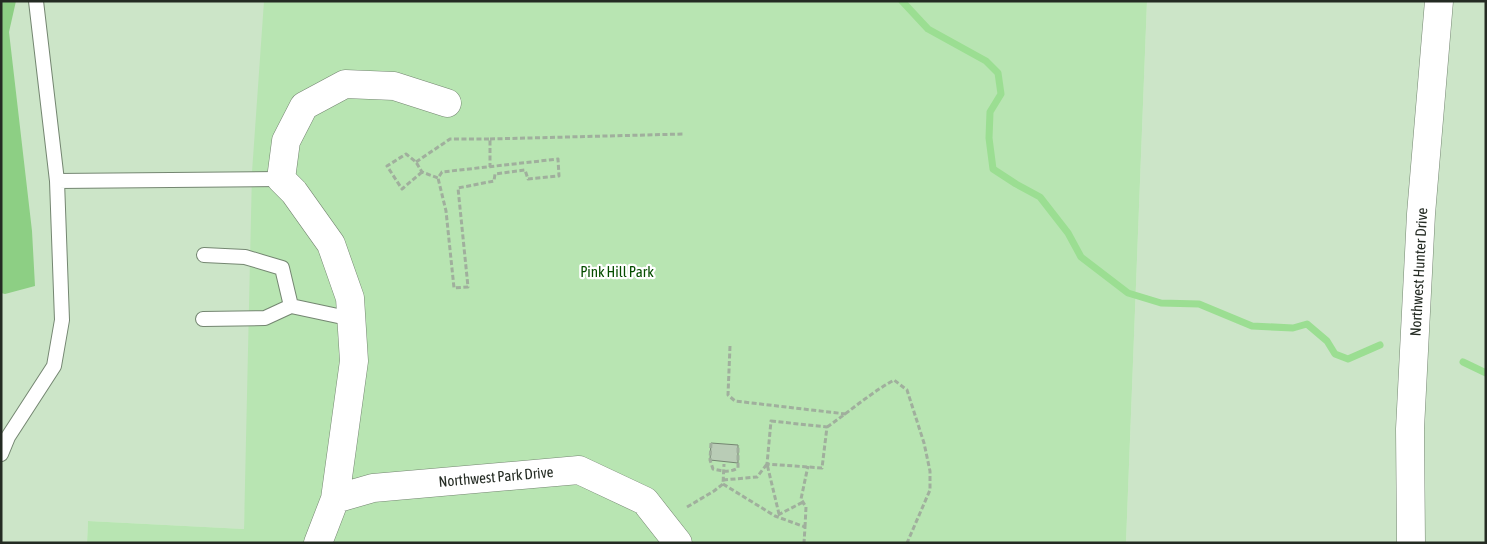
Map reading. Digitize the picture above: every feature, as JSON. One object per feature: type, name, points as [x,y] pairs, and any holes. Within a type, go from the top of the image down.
[{"type":"street","name":"Northwest Hunter Drive","points":[[1410,543],[1410,429],[1421,214],[1438,1]]},
{"type":"street","points":[[318,543],[335,500],[354,361],[352,319],[350,298],[331,244],[294,192],[281,179],[286,141],[304,106],[344,84],[394,86],[447,103]]},
{"type":"street","name":"Northwest Park Drive","points":[[335,500],[373,488],[579,470],[645,501],[678,543]]},
{"type":"lane","points":[[1,454],[8,436],[54,366],[62,320],[57,181],[36,1]]},
{"type":"lane","points":[[57,181],[281,179]]},
{"type":"lane","points":[[204,255],[245,257],[282,268],[290,306]]},
{"type":"lane","points":[[203,319],[265,318],[290,306],[352,319]]},
{"type":"path","points":[[416,162],[450,139],[684,134]]},
{"type":"path","points":[[490,139],[490,167]]},
{"type":"path","points":[[422,172],[402,189],[387,166],[406,154],[416,162],[422,172],[438,178]]},
{"type":"path","points":[[558,160],[559,176],[528,179],[525,170],[495,174],[494,181],[458,188],[468,287],[454,288],[446,211],[438,178],[442,172],[558,160]]},
{"type":"path","points":[[730,346],[728,395],[735,402],[847,414]]},
{"type":"path","points":[[777,515],[767,464],[771,421],[827,427],[847,414],[873,392],[894,380],[907,390],[924,443],[930,471],[930,490],[907,543]]},
{"type":"path","points":[[767,464],[822,468],[827,427]]},
{"type":"path","points":[[711,443],[710,464],[713,469],[724,472],[730,472],[738,468],[738,445]]},
{"type":"path","points":[[723,482],[724,464]]},
{"type":"path","points":[[687,507],[714,491],[723,482],[757,477],[767,464]]},
{"type":"path","points":[[804,543],[806,507],[802,499],[808,466]]},
{"type":"path","points":[[723,482],[777,515],[805,527]]},
{"type":"path","points":[[777,515],[803,502]]},
{"type":"shaded area","points":[[1,1],[268,1],[244,529],[88,521],[87,543],[1,543]]},
{"type":"shaded area","points":[[1147,1],[1486,1],[1486,543],[1126,543]]},
{"type":"green space","points":[[1,1],[16,1],[9,32],[32,231],[35,286],[5,294],[1,293]]},
{"type":"green space","name":"Pink Hill Park","points":[[264,1],[1147,1],[1126,543],[87,543],[88,521],[244,529],[252,172]]},
{"type":"building","points":[[711,443],[738,445],[738,463],[710,460]]},
{"type":"waterway","points":[[902,1],[928,29],[986,61],[998,73],[1001,94],[990,112],[989,138],[993,169],[1040,197],[1068,233],[1081,257],[1128,293],[1161,303],[1199,304],[1252,326],[1293,328],[1307,324],[1327,341],[1335,354],[1348,359],[1380,345]]},
{"type":"waterway","points":[[1463,362],[1486,373]]}]
